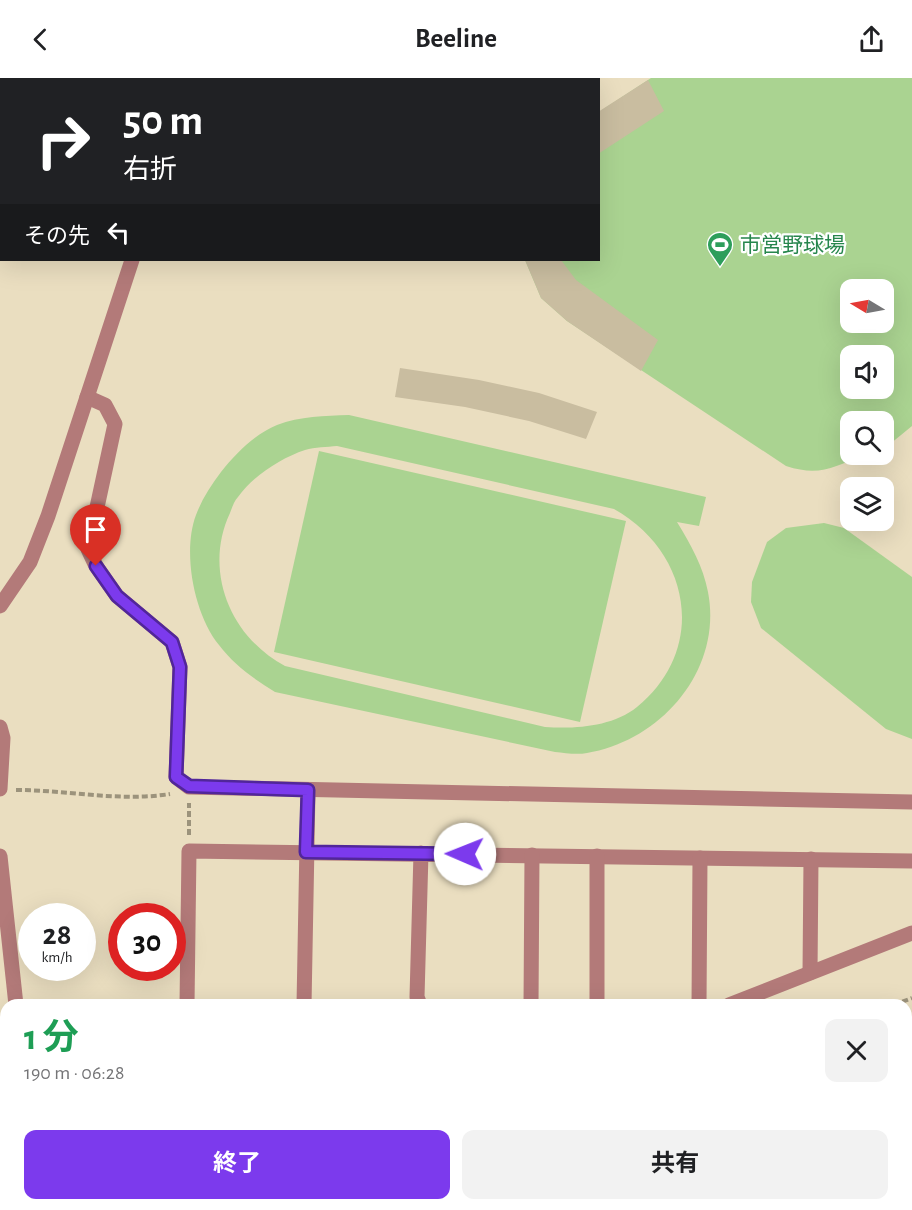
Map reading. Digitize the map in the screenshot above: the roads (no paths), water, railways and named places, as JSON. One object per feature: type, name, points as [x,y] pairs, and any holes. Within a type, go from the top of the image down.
[{"type":"street","points":[[0,606],[30,562],[48,516],[132,261]]},
{"type":"street","points":[[87,396],[105,405],[115,424],[88,549],[96,566],[117,596],[172,642],[180,667],[176,777],[189,786],[912,802]]},
{"type":"street","points":[[0,727],[3,738],[5,790]]},
{"type":"street","points":[[304,999],[308,790]]},
{"type":"street","points":[[187,999],[189,851],[912,861]]},
{"type":"street","points":[[418,999],[421,854]]},
{"type":"street","points":[[531,999],[532,855]]},
{"type":"street","points":[[0,856],[15,999]]},
{"type":"street","points":[[597,856],[597,999]]},
{"type":"street","points":[[699,999],[700,858]]},
{"type":"street","points":[[810,973],[811,859]]},
{"type":"street","points":[[744,999],[912,933]]},
{"type":"place","name":"市営野球場","points":[[720,268]]}]
